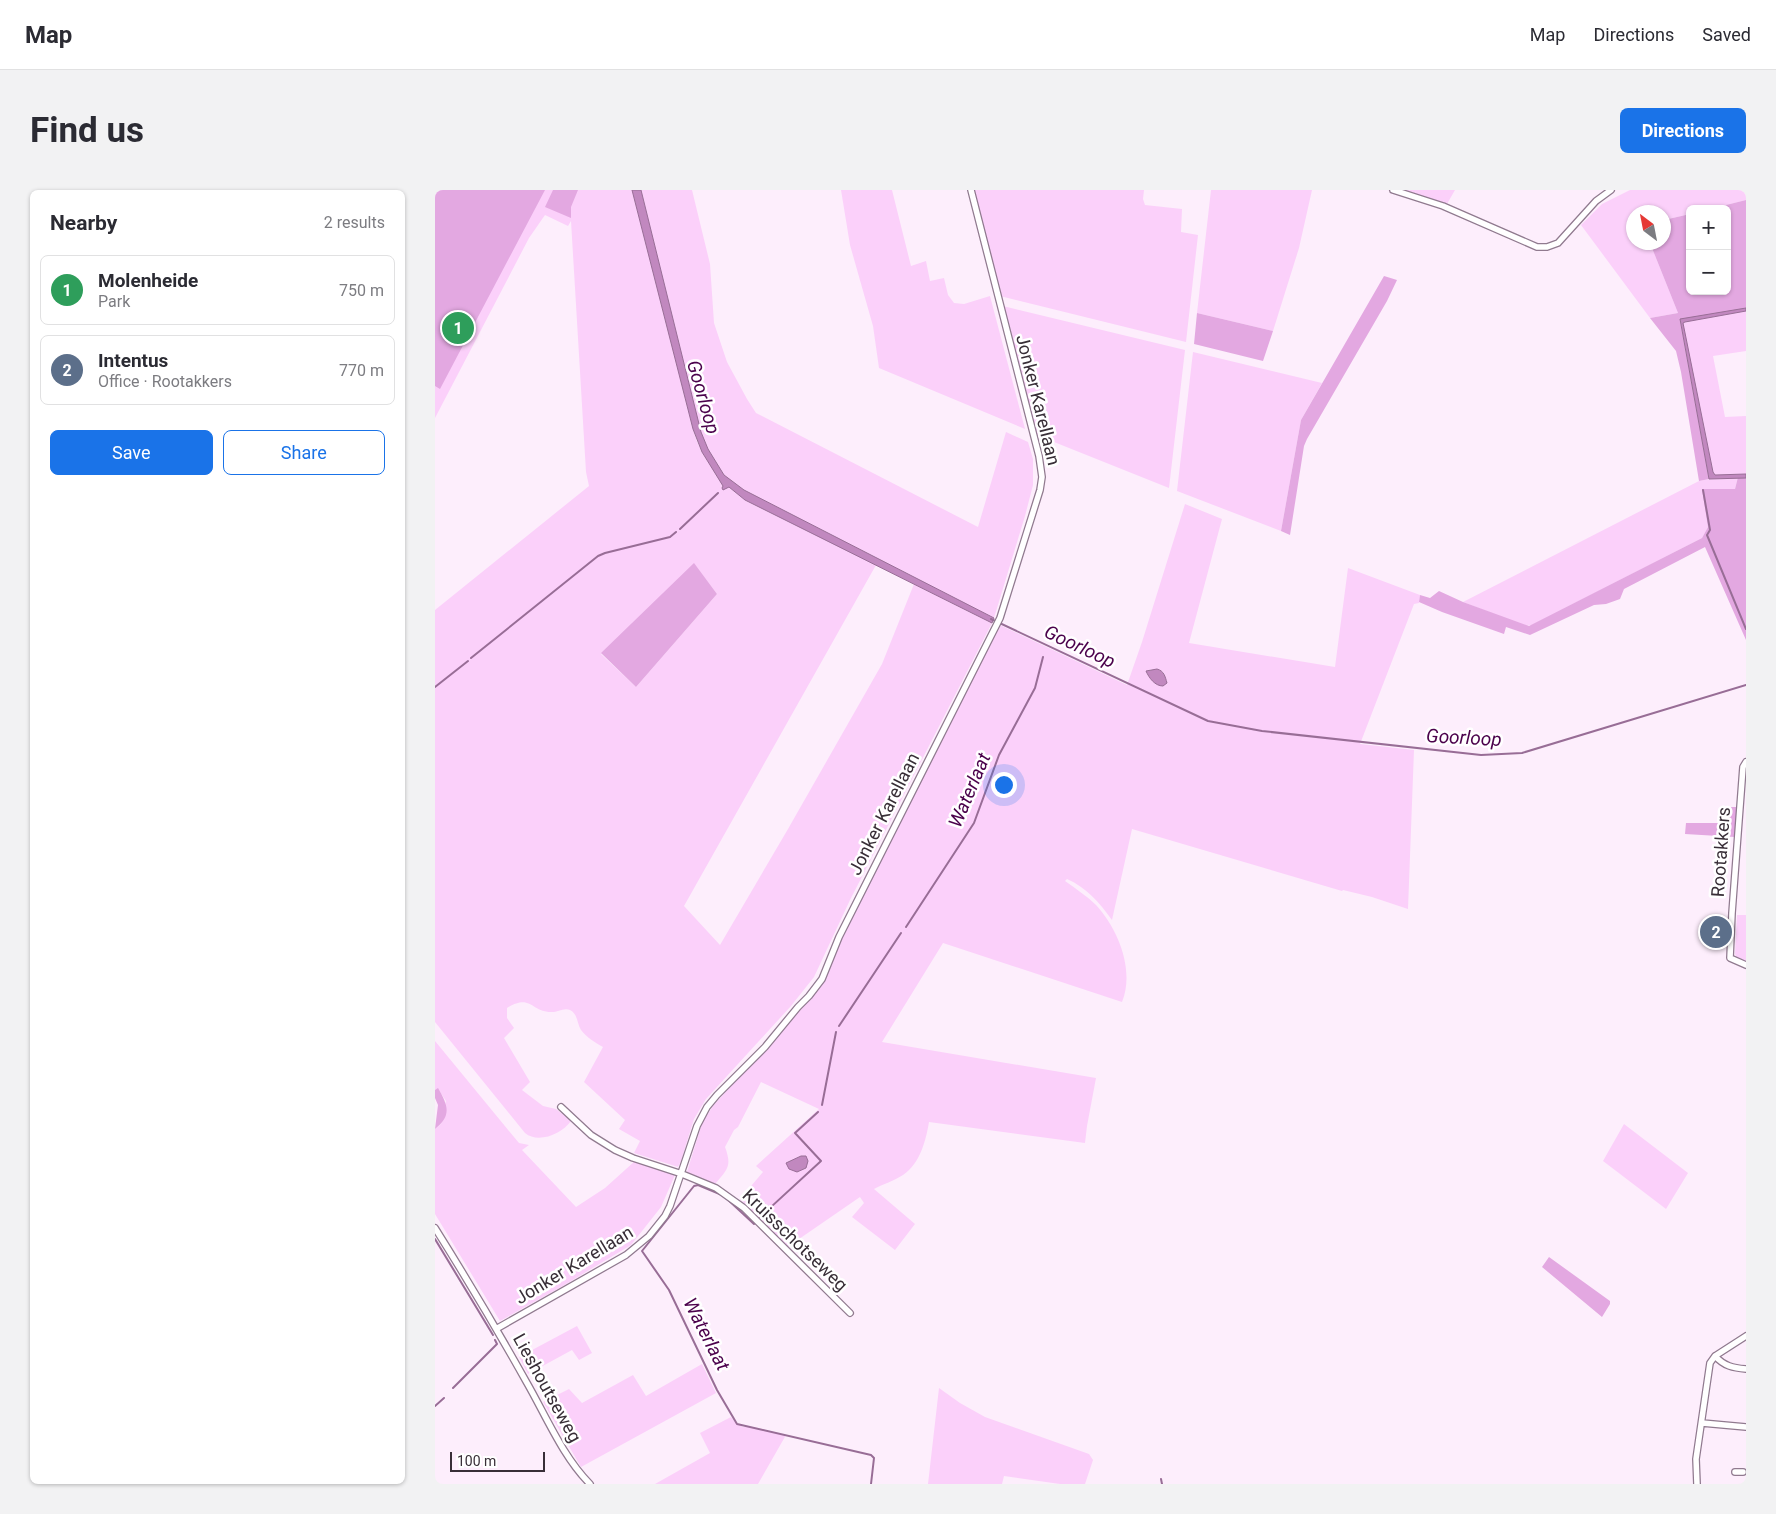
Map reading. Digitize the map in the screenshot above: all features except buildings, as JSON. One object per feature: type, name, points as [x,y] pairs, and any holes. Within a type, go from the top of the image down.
[{"type":"street","name":"Jonker Karellaan","points":[[496,1329],[626,1255],[649,1236],[665,1216],[682,1174],[697,1126],[707,1107],[765,1047],[822,979],[843,928],[1000,618],[1040,490],[1041,478],[1039,456],[971,190]]},
{"type":"street","points":[[1393,190],[1443,206],[1537,247],[1547,247],[1558,243],[1596,201],[1611,190]]},
{"type":"street","name":"Rootakkers","points":[[1746,762],[1743,767],[1730,958],[1746,965]]},
{"type":"street","name":"Kruisschotseweg","points":[[561,1107],[591,1135],[615,1150],[716,1188],[744,1208],[850,1313]]},
{"type":"street","name":"Lieshoutseweg","points":[[435,1228],[496,1329],[568,1455],[581,1475],[590,1484]]},
{"type":"street","points":[[1697,1484],[1696,1458],[1710,1363],[1715,1356],[1746,1336]]},
{"type":"street","points":[[1715,1356],[1727,1365],[1746,1369]]},
{"type":"street","points":[[1702,1423],[1746,1427]]},
{"type":"street","points":[[1735,1472],[1745,1471]]},
{"type":"shaded area","points":[[435,190],[632,190],[694,432],[702,452],[721,481],[723,489],[729,487],[745,500],[876,565],[684,906],[720,945],[882,664],[914,584],[992,623],[850,900],[814,977],[791,1006],[706,1099],[694,1119],[678,1167],[634,1153],[640,1141],[619,1129],[625,1120],[584,1082],[603,1047],[583,1033],[575,1014],[570,1010],[544,1011],[521,1002],[507,1008],[507,1018],[514,1028],[504,1038],[530,1082],[522,1090],[543,1106],[556,1109],[571,1121],[556,1133],[536,1138],[525,1133],[435,1022],[435,610],[589,486],[586,472],[571,221],[568,226],[545,215],[529,238],[435,418]],"holes":[[[694,564],[717,594],[636,687],[601,654]]]},
{"type":"shaded area","points":[[435,190],[545,190],[440,389],[435,386]]},
{"type":"shaded area","points":[[553,190],[578,190],[571,207],[571,218],[545,207]]},
{"type":"shaded area","points":[[632,190],[641,190],[701,432],[708,449],[724,475],[744,490],[994,618],[992,623],[745,500],[729,487],[723,490],[723,486],[702,452],[693,429]]},
{"type":"shaded area","points":[[641,190],[692,190],[710,264],[714,323],[727,362],[756,413],[978,527],[1006,432],[1028,442],[1033,459],[1033,485],[994,618],[744,490],[724,475],[708,449],[701,432]]},
{"type":"shaded area","points":[[841,190],[892,190],[911,266],[926,261],[930,281],[944,278],[948,295],[954,303],[964,304],[990,296],[1025,429],[879,368],[873,326],[850,245]]},
{"type":"shaded area","points":[[973,190],[1144,190],[1143,199],[1145,205],[1182,209],[1181,232],[1198,235],[1186,342],[1000,296]]},
{"type":"shaded area","points":[[1211,190],[1312,190],[1299,248],[1273,331],[1197,313]]},
{"type":"shaded area","points":[[1402,190],[1455,190],[1447,204]]},
{"type":"shaded area","points":[[1630,190],[1746,190],[1746,200],[1726,205],[1686,205],[1686,215],[1671,218],[1671,205],[1626,205],[1626,250],[1653,250],[1678,313],[1650,318],[1581,225],[1602,204]]},
{"type":"shaded area","points":[[1746,200],[1746,308],[1680,320],[1709,479],[1699,481],[1676,351],[1650,318],[1678,313],[1653,250],[1671,250],[1671,218],[1686,215],[1686,295],[1731,295],[1731,205],[1726,205]]},
{"type":"shaded area","points":[[1384,276],[1397,280],[1387,301],[1304,446],[1290,535],[1281,531],[1301,420]]},
{"type":"shaded area","points":[[1003,306],[1185,350],[1169,488],[1035,433]]},
{"type":"shaded area","points":[[1746,308],[1746,311],[1683,323],[1713,472],[1715,475],[1746,474],[1746,478],[1709,479],[1680,319]]},
{"type":"shaded area","points":[[1746,311],[1746,351],[1713,356],[1725,417],[1746,416],[1746,474],[1715,475],[1683,323]]},
{"type":"shaded area","points":[[1197,313],[1273,331],[1263,361],[1194,344]]},
{"type":"shaded area","points":[[1193,352],[1322,383],[1301,420],[1281,531],[1177,491]]},
{"type":"shaded area","points":[[1738,477],[1735,489],[1706,489],[1708,527],[1702,538],[1532,625],[1525,626],[1463,602],[1699,481]]},
{"type":"shaded area","points":[[1738,477],[1746,478],[1746,640],[1705,547],[1624,589],[1620,599],[1606,604],[1594,605],[1530,635],[1506,627],[1504,634],[1419,602],[1420,595],[1430,598],[1439,591],[1463,602],[1529,626],[1702,538],[1708,527],[1702,489],[1735,489]]},
{"type":"shaded area","points":[[1185,504],[1222,519],[1189,643],[1335,667],[1348,568],[1420,595],[1419,603],[1414,604],[1360,744],[1414,750],[1408,909],[1372,897],[1342,891],[1132,829],[1112,920],[1087,891],[1067,879],[1065,881],[1096,905],[1117,938],[1122,951],[1127,977],[1126,990],[1122,1002],[943,943],[882,1042],[1096,1078],[1085,1143],[929,1122],[924,1144],[914,1165],[903,1175],[874,1189],[915,1224],[895,1250],[852,1217],[864,1203],[860,1197],[786,1248],[740,1199],[763,1172],[756,1166],[819,1109],[761,1082],[738,1127],[734,1130],[725,1147],[728,1159],[727,1167],[715,1184],[687,1172],[702,1123],[713,1106],[805,1004],[827,972],[857,904],[1000,625],[1127,685]],"holes":[[[1157,669],[1164,673],[1166,683],[1152,681],[1147,674],[1148,670]],[[801,1156],[806,1168],[797,1172],[787,1163]]]},
{"type":"shaded area","points":[[694,563],[717,594],[636,687],[601,653]]},
{"type":"shaded area","points":[[1157,669],[1163,672],[1166,678],[1167,683],[1163,686],[1157,685],[1146,671]]},
{"type":"shaded area","points":[[1725,807],[1739,807],[1735,837],[1685,834],[1686,823],[1724,823]]},
{"type":"shaded area","points":[[1737,915],[1746,915],[1746,964],[1737,958],[1735,954]]},
{"type":"shaded area","points":[[435,1041],[519,1143],[529,1145],[522,1150],[576,1207],[605,1188],[635,1161],[672,1172],[675,1175],[661,1207],[631,1245],[500,1321],[435,1214],[435,1129],[441,1124],[446,1101],[438,1089],[435,1090]]},
{"type":"shaded area","points":[[438,1088],[447,1110],[444,1120],[435,1129],[438,1105],[435,1098],[435,1090]]},
{"type":"shaded area","points":[[1624,1124],[1688,1173],[1666,1209],[1603,1161]]},
{"type":"shaded area","points":[[801,1156],[806,1156],[808,1161],[806,1168],[797,1172],[789,1169],[786,1163]]},
{"type":"shaded area","points":[[1549,1257],[1610,1301],[1602,1317],[1542,1267]]},
{"type":"shaded area","points":[[577,1326],[592,1353],[579,1360],[572,1350],[528,1374],[519,1357]]},
{"type":"shaded area","points":[[702,1364],[716,1393],[581,1467],[543,1402],[569,1389],[582,1403],[633,1375],[646,1396]]},
{"type":"shaded area","points":[[939,1388],[985,1417],[1089,1454],[1093,1460],[1085,1484],[1060,1484],[1004,1476],[1002,1484],[928,1484]]},
{"type":"shaded area","points":[[731,1417],[743,1427],[754,1427],[786,1435],[758,1484],[655,1484],[710,1453],[700,1433]]},
{"type":"waterway","points":[[1703,490],[1710,530],[1707,535],[1746,629]]},
{"type":"waterway","points":[[680,529],[718,493]]},
{"type":"waterway","points":[[471,658],[598,556],[670,537],[676,532]]},
{"type":"waterway","name":"Goorloop","points":[[991,619],[1208,721],[1262,731],[1481,755],[1522,753],[1746,685]]},
{"type":"waterway","name":"Waterlaat","points":[[906,927],[974,823],[999,755],[1035,688],[1043,657]]},
{"type":"waterway","points":[[435,687],[468,661]]},
{"type":"waterway","name":"Waterlaat","points":[[839,1026],[901,933]]},
{"type":"waterway","name":"Waterlaat","points":[[822,1105],[836,1032]]},
{"type":"waterway","name":"Waterlaat","points":[[759,1218],[821,1161],[795,1133],[818,1112]]},
{"type":"waterway","name":"Waterlaat","points":[[722,1195],[698,1185],[694,1186],[642,1251],[669,1290],[717,1390],[737,1424],[871,1455],[874,1458],[871,1484]]},
{"type":"waterway","name":"Waterlaat","points":[[726,1198],[754,1224]]},
{"type":"waterway","points":[[435,1239],[493,1335]]},
{"type":"waterway","points":[[453,1388],[497,1344],[495,1340]]},
{"type":"waterway","points":[[435,1406],[444,1398]]},
{"type":"waterway","points":[[1161,1479],[1162,1484]]},
{"type":"place","name":"Molenheide","points":[[458,328]]},
{"type":"place","name":"Intentus","points":[[1716,932]]}]
